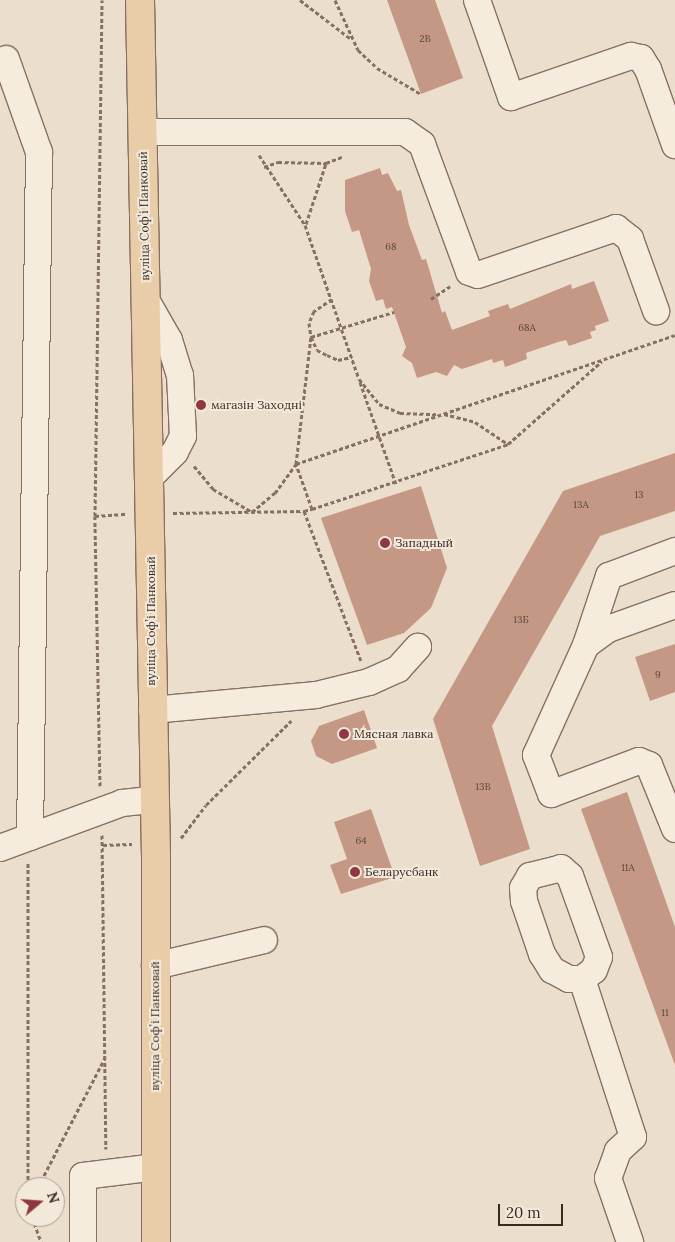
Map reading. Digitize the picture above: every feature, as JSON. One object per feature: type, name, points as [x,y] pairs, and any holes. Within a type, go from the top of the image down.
[{"type":"main road","name":"вуліца Софʼі Панковай","points":[[140,0],[151,513],[155,843],[156,1242]]},
{"type":"lane","points":[[477,0],[511,97],[631,56],[641,58],[648,69],[675,145]]},
{"type":"lane","points":[[6,59],[39,152],[29,844]]},
{"type":"lane","points":[[142,132],[405,132],[422,144],[468,272],[478,274],[616,228],[630,239],[656,311]]},
{"type":"lane","points":[[675,551],[609,576],[586,644],[536,755],[551,794],[639,761],[650,766],[656,774],[675,829]]},
{"type":"lane","points":[[586,644],[608,629],[675,605]]},
{"type":"lane","points":[[152,710],[316,695],[368,682],[398,669],[418,647]]},
{"type":"lane","points":[[0,848],[29,844],[122,803],[153,800]]},
{"type":"lane","points":[[155,966],[264,940]]},
{"type":"lane","points":[[582,979],[634,1137],[618,1151],[608,1178],[630,1242]]},
{"type":"lane","points":[[83,1242],[83,1176],[156,1167]]},
{"type":"path","points":[[102,0],[95,516],[106,1172]]},
{"type":"path","points":[[300,0],[354,41],[377,68],[421,94]]},
{"type":"path","points":[[335,0],[354,41]]},
{"type":"path","points":[[248,132],[264,167],[306,225],[396,484]]},
{"type":"path","points":[[264,167],[278,162],[326,163],[352,153]]},
{"type":"path","points":[[306,225],[326,163]]},
{"type":"path","points":[[312,510],[296,464],[311,337],[309,323],[314,311],[332,299]]},
{"type":"path","points":[[311,337],[394,312]]},
{"type":"path","points":[[252,512],[275,493],[296,464],[675,335]]},
{"type":"path","points":[[311,337],[317,350],[327,355],[338,360],[352,357]]},
{"type":"path","points":[[95,516],[312,510],[396,484],[508,444],[604,359]]},
{"type":"path","points":[[359,379],[379,404],[400,413],[443,414],[475,422],[508,444]]},
{"type":"path","points":[[189,458],[213,489],[252,512]]},
{"type":"path","points":[[304,511],[368,682]]},
{"type":"path","points":[[102,845],[177,843],[206,805],[316,695]]},
{"type":"path","points":[[28,1177],[29,844]]},
{"type":"path","points":[[43,1177],[105,1058]]},
{"type":"path","points":[[36,1227],[41,1242]]},
{"type":"building","points":[[387,0],[435,0],[463,78],[421,94]]},
{"type":"building","points":[[380,168],[382,175],[388,173],[397,191],[401,190],[409,225],[422,260],[426,259],[442,313],[445,311],[452,330],[490,316],[488,311],[508,304],[510,309],[571,284],[572,289],[594,281],[609,321],[595,326],[596,330],[590,332],[592,338],[569,346],[566,340],[558,342],[526,353],[527,359],[505,367],[503,360],[493,363],[492,359],[462,369],[454,365],[447,376],[436,372],[417,378],[412,363],[402,356],[406,347],[392,307],[386,309],[383,299],[376,301],[369,281],[371,269],[359,230],[352,232],[345,211],[345,180]]},
{"type":"building","points":[[675,453],[675,511],[600,536],[492,726],[530,849],[480,866],[433,719],[563,491]]},
{"type":"building","name":"Западный","points":[[421,486],[447,568],[431,608],[404,633],[367,645],[321,518]]},
{"type":"building","points":[[675,644],[675,692],[650,701],[635,657]]},
{"type":"building","name":"Мясная лавка","points":[[364,710],[377,748],[332,764],[316,756],[311,741],[319,726]]},
{"type":"building","points":[[627,792],[675,927],[675,1065],[581,809]]},
{"type":"building","points":[[371,809],[395,877],[341,894],[330,865],[347,859],[334,822]]},
{"type":"place","name":"магазін Заходні","points":[[201,405]]},
{"type":"place","name":"Западный","points":[[385,543]]},
{"type":"place","name":"Мясная лавка","points":[[344,734]]},
{"type":"place","name":"Беларусбанк","points":[[355,872]]}]
